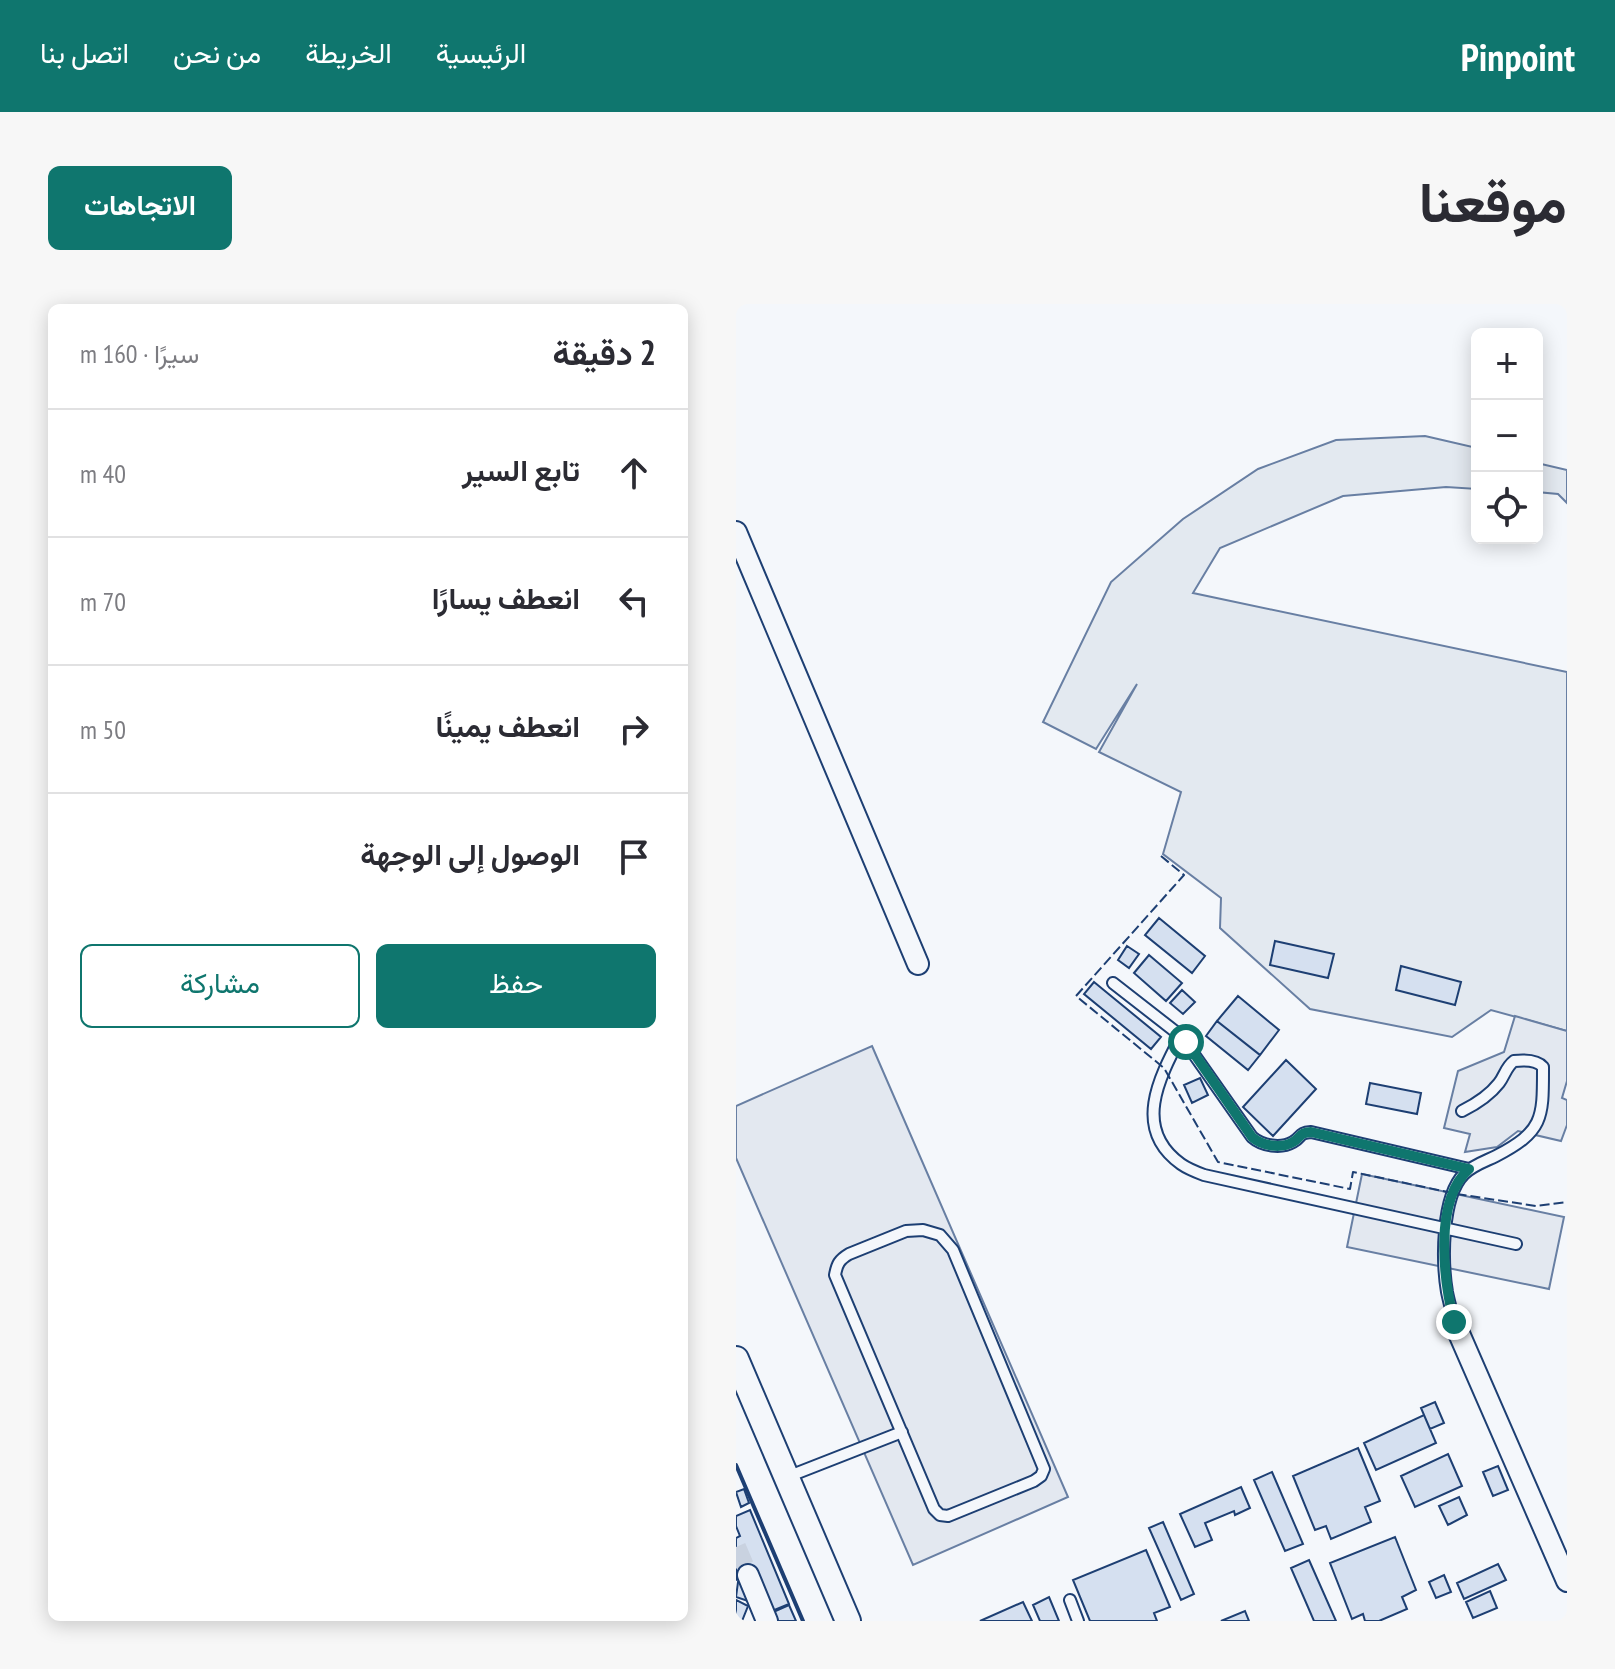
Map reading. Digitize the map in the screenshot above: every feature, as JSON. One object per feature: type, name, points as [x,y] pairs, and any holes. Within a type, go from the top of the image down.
[{"type":"street","points":[[736,532],[918,964]]},
{"type":"street","points":[[1454,1322],[1567,1581]]},
{"type":"street","points":[[737,1366],[848,1621]]},
{"type":"street","points":[[748,1575],[767,1621]]},
{"type":"lane","points":[[1113,983],[1181,1036],[1252,1137],[1262,1144],[1290,1144],[1303,1132],[1311,1132],[1469,1169]]},
{"type":"lane","points":[[1181,1036],[1164,1068],[1153,1113],[1156,1130],[1166,1151],[1183,1166],[1204,1175],[1516,1244]]},
{"type":"lane","points":[[1454,1322],[1444,1261],[1445,1228],[1453,1192],[1458,1180],[1469,1169],[1522,1142],[1532,1131],[1543,1104],[1543,1067],[1540,1063],[1514,1061],[1490,1093],[1462,1111]]},
{"type":"lane","points":[[923,1230],[940,1235],[953,1250],[1044,1469],[1034,1481],[956,1514],[940,1515],[934,1509],[902,1432],[835,1275],[836,1265],[849,1254],[906,1231],[923,1230]]},
{"type":"lane","points":[[787,1477],[902,1432]]},
{"type":"lane","points":[[1070,1600],[1078,1621]]},
{"type":"shaded area","points":[[1425,436],[1471,447],[1471,489],[1446,487],[1343,496],[1220,548],[1193,593],[1567,672],[1567,1031],[1491,1010],[1452,1037],[1310,1009],[1220,928],[1221,898],[1163,854],[1181,792],[1099,752],[1137,684],[1096,749],[1043,722],[1111,582],[1183,519],[1258,469],[1336,440]]},
{"type":"shaded area","points":[[1543,464],[1567,470],[1567,503],[1558,494],[1543,493]]},
{"type":"shaded area","points":[[1515,1016],[1567,1031],[1567,1081],[1562,1098],[1567,1100],[1567,1125],[1561,1141],[1518,1131],[1497,1147],[1465,1152],[1470,1134],[1444,1128],[1458,1071],[1504,1052]]},
{"type":"shaded area","points":[[872,1046],[1068,1497],[913,1565],[736,1158],[736,1106]]},
{"type":"shaded area","points":[[1362,1174],[1564,1217],[1549,1289],[1347,1247]]},
{"type":"building","points":[[1159,918],[1205,956],[1192,973],[1145,935]]},
{"type":"building","points":[[1275,941],[1334,954],[1328,978],[1270,965]]},
{"type":"building","points":[[1127,946],[1139,954],[1129,968],[1118,960]]},
{"type":"building","points":[[1149,955],[1182,983],[1166,1001],[1134,973]]},
{"type":"building","points":[[1401,966],[1461,982],[1455,1005],[1396,990]]},
{"type":"building","points":[[1094,982],[1161,1037],[1151,1049],[1084,994]]},
{"type":"building","points":[[1182,990],[1195,1002],[1183,1014],[1170,1003]]},
{"type":"building","points":[[1238,996],[1279,1030],[1260,1055],[1217,1021]]},
{"type":"building","points":[[1217,1021],[1260,1055],[1248,1070],[1206,1036]]},
{"type":"building","points":[[1286,1060],[1316,1089],[1273,1136],[1243,1107]]},
{"type":"building","points":[[1200,1078],[1208,1095],[1192,1103],[1184,1085]]},
{"type":"building","points":[[1370,1083],[1421,1093],[1417,1114],[1366,1104]]},
{"type":"building","points":[[1435,1402],[1444,1423],[1430,1429],[1421,1408]]},
{"type":"building","points":[[1424,1415],[1436,1443],[1376,1470],[1364,1443]]},
{"type":"building","points":[[1358,1448],[1380,1501],[1365,1507],[1371,1522],[1331,1539],[1326,1526],[1315,1530],[1293,1476]]},
{"type":"building","points":[[1448,1454],[1462,1486],[1415,1507],[1401,1476]]},
{"type":"building","points":[[1498,1466],[1508,1490],[1493,1496],[1483,1472]]},
{"type":"building","points":[[1272,1472],[1303,1544],[1285,1551],[1254,1480]]},
{"type":"building","points":[[1241,1487],[1250,1508],[1205,1523],[1212,1540],[1195,1547],[1180,1514]]},
{"type":"building","points":[[744,1489],[749,1503],[741,1507],[736,1492]]},
{"type":"building","points":[[1459,1497],[1467,1515],[1448,1525],[1439,1506]]},
{"type":"building","points":[[750,1510],[789,1604],[772,1611],[755,1572],[736,1580],[736,1538],[740,1536],[736,1516]]},
{"type":"building","points":[[1163,1522],[1194,1594],[1181,1600],[1149,1528]]},
{"type":"building","points":[[1395,1537],[1416,1590],[1402,1597],[1407,1609],[1379,1621],[1365,1621],[1363,1614],[1352,1619],[1330,1563]]},
{"type":"building","points":[[1146,1550],[1170,1607],[1154,1613],[1157,1621],[1090,1621],[1073,1580]]},
{"type":"building","points":[[1309,1560],[1336,1621],[1314,1621],[1291,1568]]},
{"type":"building","points":[[1498,1564],[1506,1580],[1464,1599],[1457,1583]]},
{"type":"building","points":[[1444,1575],[1451,1592],[1436,1598],[1429,1582]]},
{"type":"building","points":[[738,1582],[752,1587],[748,1601],[736,1597]]},
{"type":"building","points":[[1490,1591],[1497,1608],[1473,1618],[1466,1602]]},
{"type":"building","points":[[1049,1597],[1059,1621],[1040,1621],[1033,1605]]},
{"type":"building","points":[[736,1600],[748,1606],[742,1621],[736,1621]]},
{"type":"building","points":[[1023,1602],[1032,1621],[980,1621]]},
{"type":"building","points":[[789,1605],[796,1621],[775,1621],[771,1613]]},
{"type":"building","points":[[1245,1611],[1249,1621],[1221,1621]]},
{"type":"tunnel","points":[[736,1547],[748,1575]]},
{"type":"fence","points":[[1161,856],[1184,875],[1076,996],[1164,1068],[1218,1162],[1350,1189],[1353,1172],[1457,1194],[1536,1206],[1567,1202]]},
{"type":"wall","points":[[736,1465],[803,1621]]},
{"type":"route","points":[[1186,1042],[1252,1137],[1262,1144],[1290,1144],[1307,1131],[1469,1169],[1458,1180],[1453,1192],[1445,1228],[1444,1261],[1454,1322]]}]
